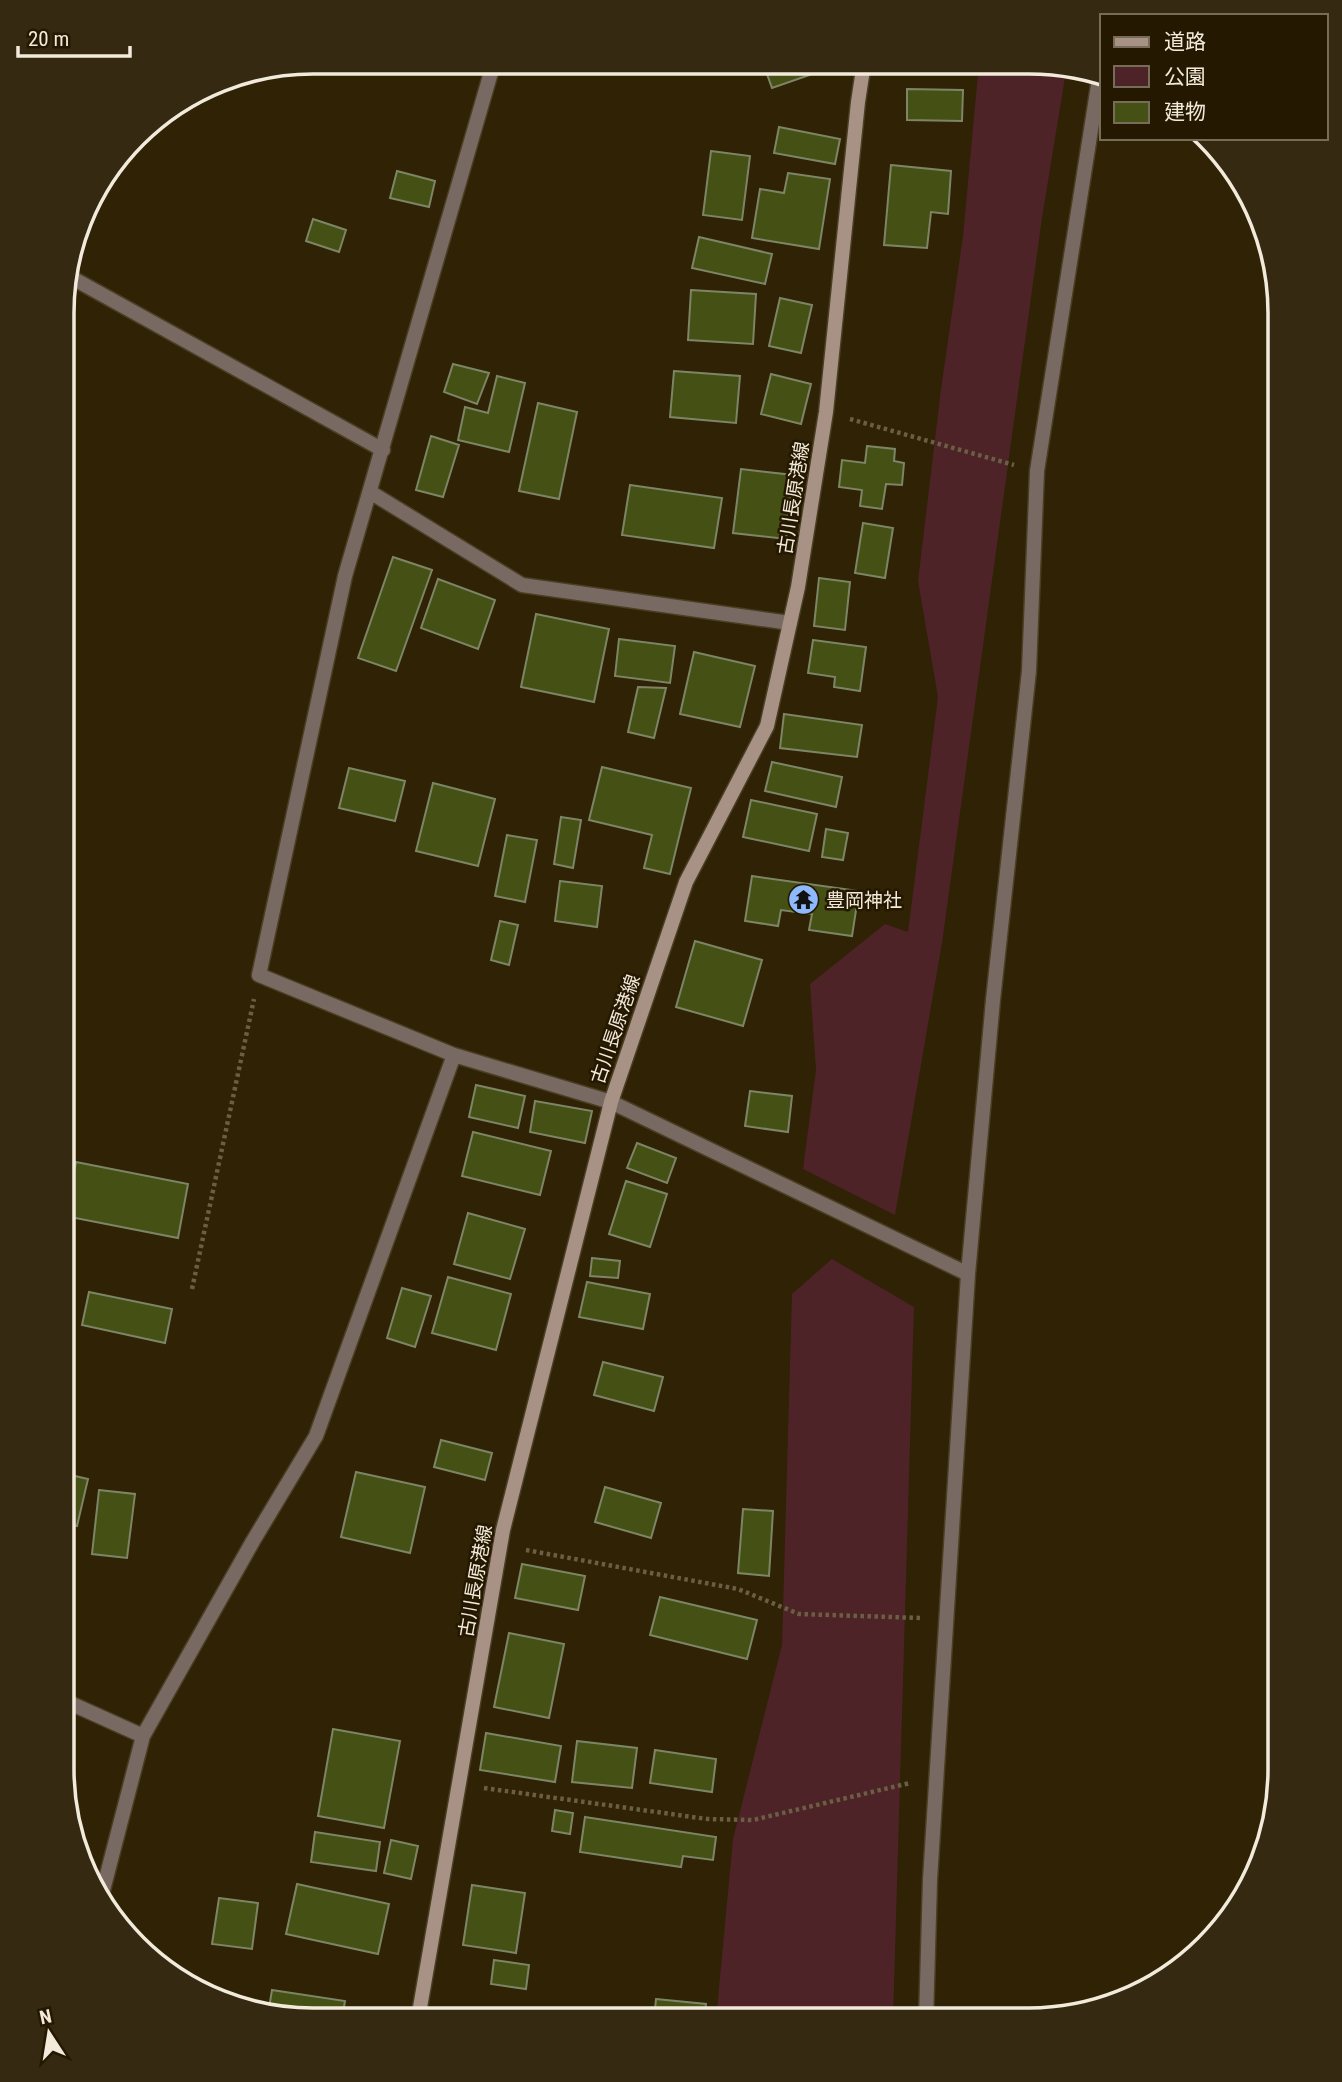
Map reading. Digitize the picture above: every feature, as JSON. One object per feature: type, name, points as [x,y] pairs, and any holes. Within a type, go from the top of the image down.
[{"type":"main road","name":"古川長原港線","points":[[420,2008],[501,1545],[611,1102],[686,882],[767,726],[798,587],[826,412],[862,74]]},
{"type":"street","points":[[491,74],[345,576],[259,975],[454,1055],[611,1102],[968,1275]]},
{"type":"street","points":[[926,2008],[930,1880],[968,1275],[993,1000],[1028,684],[1037,471],[1098,84]]},
{"type":"street","points":[[76,280],[383,450]]},
{"type":"street","points":[[370,492],[522,585],[790,623]]},
{"type":"street","points":[[104,1885],[143,1736],[253,1541],[316,1436],[454,1055]]},
{"type":"street","points":[[74,1705],[143,1736]]},
{"type":"path","points":[[826,412],[1037,471]]},
{"type":"path","points":[[192,1289],[259,975]]},
{"type":"path","points":[[501,1545],[738,1589],[799,1614],[931,1618]]},
{"type":"path","points":[[459,1785],[707,1819],[753,1820],[920,1781]]},
{"type":"green space","points":[[978,74],[1065,77],[1042,218],[942,943],[895,1215],[803,1169],[816,1070],[810,984],[885,924],[908,932],[938,697],[918,581],[963,236]]},
{"type":"green space","points":[[832,1259],[914,1307],[893,2008],[717,2008],[733,1839],[782,1645],[792,1294]]},
{"type":"building","points":[[767,74],[812,74],[772,88]]},
{"type":"building","points":[[907,89],[963,90],[962,121],[907,120]]},
{"type":"building","points":[[779,127],[840,139],[835,164],[774,153]]},
{"type":"building","points":[[711,151],[750,156],[742,220],[703,215]]},
{"type":"building","points":[[891,165],[951,171],[948,214],[931,212],[927,248],[884,245]]},
{"type":"building","points":[[397,171],[435,181],[429,207],[390,198]]},
{"type":"building","points":[[788,173],[830,179],[819,249],[752,238],[760,189],[784,193]]},
{"type":"building","points":[[313,219],[346,230],[339,252],[306,241]]},
{"type":"building","points":[[699,237],[772,254],[765,284],[692,268]]},
{"type":"building","points":[[691,290],[756,294],[753,344],[688,340]]},
{"type":"building","points":[[780,298],[812,305],[801,353],[769,346]]},
{"type":"building","points":[[453,364],[489,373],[477,404],[444,392]]},
{"type":"building","points":[[674,371],[740,376],[736,423],[670,417]]},
{"type":"building","points":[[771,374],[811,384],[801,424],[761,414]]},
{"type":"building","points":[[497,376],[525,383],[509,452],[458,440],[465,407],[488,413]]},
{"type":"building","points":[[538,403],[577,412],[559,499],[519,491]]},
{"type":"building","points":[[431,436],[459,445],[443,497],[416,490]]},
{"type":"building","points":[[867,446],[895,449],[894,461],[904,463],[902,485],[886,484],[882,509],[860,506],[862,490],[839,487],[842,460],[865,463]]},
{"type":"building","points":[[741,469],[793,475],[786,539],[733,533]]},
{"type":"building","points":[[630,485],[722,498],[714,548],[622,535]]},
{"type":"building","points":[[863,523],[893,528],[885,578],[855,573]]},
{"type":"building","points":[[393,557],[432,570],[396,671],[358,658]]},
{"type":"building","points":[[819,578],[850,582],[845,630],[814,626]]},
{"type":"building","points":[[438,579],[495,600],[478,649],[421,628]]},
{"type":"building","points":[[536,614],[609,629],[594,702],[521,687]]},
{"type":"building","points":[[619,639],[675,646],[670,683],[615,676]]},
{"type":"building","points":[[813,640],[866,647],[860,691],[834,687],[835,677],[808,673]]},
{"type":"building","points":[[694,652],[755,666],[740,727],[680,714]]},
{"type":"building","points":[[638,687],[666,688],[654,738],[628,732]]},
{"type":"building","points":[[784,714],[862,725],[857,757],[780,748]]},
{"type":"building","points":[[772,762],[842,777],[836,807],[765,791]]},
{"type":"building","points":[[602,767],[691,788],[670,874],[644,868],[652,835],[589,820]]},
{"type":"building","points":[[349,768],[405,781],[395,821],[339,808]]},
{"type":"building","points":[[433,783],[495,799],[478,866],[416,851]]},
{"type":"building","points":[[751,800],[817,814],[809,851],[743,837]]},
{"type":"building","points":[[561,817],[581,820],[573,868],[554,864]]},
{"type":"building","points":[[826,829],[848,833],[843,860],[822,857]]},
{"type":"building","points":[[507,835],[537,840],[525,902],[495,896]]},
{"type":"building","name":"豊岡神社","points":[[752,876],[859,891],[852,936],[809,930],[812,914],[781,910],[778,926],[745,921]]},
{"type":"building","points":[[560,881],[602,886],[597,927],[555,921]]},
{"type":"building","points":[[500,921],[518,925],[509,965],[491,960]]},
{"type":"building","points":[[695,941],[762,960],[743,1026],[676,1007]]},
{"type":"building","points":[[476,1085],[525,1096],[518,1128],[469,1117]]},
{"type":"building","points":[[750,1091],[792,1096],[788,1132],[745,1126]]},
{"type":"building","points":[[535,1101],[592,1111],[585,1143],[530,1132]]},
{"type":"building","points":[[473,1132],[551,1151],[540,1195],[462,1176]]},
{"type":"building","points":[[637,1143],[676,1158],[667,1183],[627,1168]]},
{"type":"building","points":[[76,1162],[188,1184],[178,1238],[74,1218]]},
{"type":"building","points":[[626,1181],[667,1194],[650,1247],[609,1234]]},
{"type":"building","points":[[468,1213],[525,1229],[510,1279],[454,1264]]},
{"type":"building","points":[[592,1258],[620,1261],[618,1278],[590,1276]]},
{"type":"building","points":[[448,1277],[511,1294],[496,1350],[432,1333]]},
{"type":"building","points":[[587,1282],[650,1294],[643,1329],[579,1317]]},
{"type":"building","points":[[402,1288],[431,1296],[415,1347],[387,1338]]},
{"type":"building","points":[[89,1292],[172,1309],[165,1343],[82,1325]]},
{"type":"building","points":[[603,1362],[663,1377],[654,1411],[594,1395]]},
{"type":"building","points":[[441,1440],[492,1453],[485,1480],[434,1467]]},
{"type":"building","points":[[356,1472],[425,1487],[410,1553],[341,1537]]},
{"type":"building","points":[[74,1476],[88,1479],[77,1526],[74,1525]]},
{"type":"building","points":[[605,1487],[661,1503],[651,1538],[595,1522]]},
{"type":"building","points":[[99,1490],[135,1494],[127,1558],[92,1554]]},
{"type":"building","points":[[743,1509],[773,1511],[769,1576],[738,1573]]},
{"type":"building","points":[[522,1564],[585,1576],[578,1610],[515,1598]]},
{"type":"building","points":[[660,1597],[757,1620],[747,1659],[650,1635]]},
{"type":"building","points":[[509,1633],[564,1644],[549,1718],[494,1707]]},
{"type":"building","points":[[333,1729],[400,1741],[384,1828],[318,1816]]},
{"type":"building","points":[[486,1733],[561,1746],[555,1782],[480,1770]]},
{"type":"building","points":[[577,1741],[637,1748],[632,1788],[572,1782]]},
{"type":"building","points":[[655,1750],[716,1759],[712,1792],[650,1783]]},
{"type":"building","points":[[555,1810],[573,1813],[570,1834],[552,1831]]},
{"type":"building","points":[[585,1817],[716,1837],[713,1860],[683,1856],[681,1867],[580,1852]]},
{"type":"building","points":[[315,1832],[380,1842],[376,1871],[311,1862]]},
{"type":"building","points":[[391,1840],[418,1846],[411,1879],[384,1873]]},
{"type":"building","points":[[297,1884],[389,1904],[378,1954],[286,1934]]},
{"type":"building","points":[[472,1885],[525,1893],[516,1953],[463,1945]]},
{"type":"building","points":[[219,1898],[258,1903],[252,1949],[212,1944]]},
{"type":"building","points":[[494,1960],[529,1965],[526,1989],[491,1984]]},
{"type":"building","points":[[272,1990],[345,2001],[344,2008],[270,2004]]},
{"type":"building","points":[[656,1999],[706,2004],[706,2008],[655,2008]]},
{"type":"place","name":"豊岡神社","points":[[803,900]]}]
